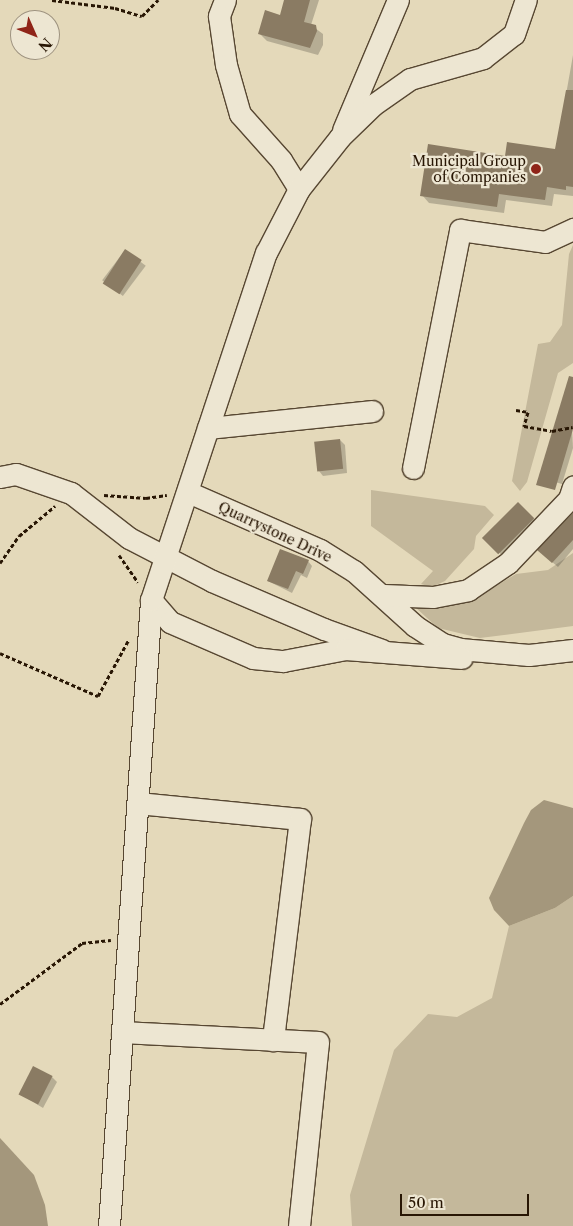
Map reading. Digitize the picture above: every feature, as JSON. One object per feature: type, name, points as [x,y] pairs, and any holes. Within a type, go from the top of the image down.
[{"type":"street","points":[[225,0],[220,16],[226,65],[240,114],[281,160],[300,189]]},
{"type":"street","points":[[340,137],[398,0]]},
{"type":"street","points":[[109,1226],[151,600],[266,253],[300,189],[340,137],[373,105],[410,79],[484,58],[514,34],[526,0]]},
{"type":"street","points":[[413,468],[460,230],[545,242],[573,229]]},
{"type":"street","points":[[208,428],[372,411]]},
{"type":"street","points":[[0,477],[16,474],[71,493],[130,538],[212,581],[324,629],[382,650]]},
{"type":"street","points":[[384,595],[433,597],[468,590],[508,563],[539,533],[569,499],[573,487]]},
{"type":"street","name":"Quarrystone Drive","points":[[188,492],[320,550],[384,595],[415,626],[443,644],[460,649],[529,655],[573,650]]},
{"type":"street","points":[[151,600],[170,622],[253,658],[283,660],[346,649],[382,650],[452,658],[529,655]]},
{"type":"street","points":[[138,803],[300,819],[273,1040]]},
{"type":"street","points":[[122,1032],[318,1042],[299,1226]]},
{"type":"path","points":[[52,0],[115,8],[142,16],[158,0]]},
{"type":"path","points":[[516,410],[528,412],[524,426],[552,431],[573,427]]},
{"type":"path","points":[[0,563],[19,536],[71,493],[146,498],[188,492]]},
{"type":"path","points":[[0,653],[98,696],[132,635]]},
{"type":"path","points":[[0,1004],[82,943],[128,938]]},
{"type":"shaded area","points":[[573,245],[573,363],[558,373],[527,482],[520,491],[512,481],[538,344],[550,342],[562,325],[569,254]]},
{"type":"shaded area","points":[[371,490],[485,506],[494,515],[476,536],[474,549],[445,581],[432,587],[421,584],[433,571],[371,526]]},
{"type":"shaded area","points":[[573,553],[573,626],[480,638],[438,628],[415,607],[461,600],[486,592],[516,574],[548,570]]},
{"type":"shaded area","points":[[544,800],[573,808],[573,896],[555,908],[509,926],[494,910],[489,898],[531,810]]},
{"type":"shaded area","points":[[573,896],[573,1226],[352,1226],[350,1195],[394,1050],[428,1014],[457,1017],[492,998],[509,926],[555,908]]},
{"type":"shaded area","points":[[0,1138],[34,1175],[45,1205],[48,1226],[0,1226]]},
{"type":"building","points":[[284,0],[310,0],[304,22],[316,25],[317,31],[310,48],[258,34],[265,10],[280,15]]},
{"type":"building","points":[[566,90],[573,90],[573,187],[566,186],[566,190],[547,187],[545,200],[499,194],[497,207],[420,196],[428,144],[505,156],[507,142],[555,149]]},
{"type":"building","points":[[125,249],[142,260],[119,294],[103,283]]},
{"type":"building","points":[[569,376],[573,377],[573,429],[555,490],[536,485]]},
{"type":"building","points":[[340,439],[343,469],[317,472],[314,442]]},
{"type":"building","points":[[518,502],[534,518],[498,554],[482,538]]},
{"type":"building","points":[[573,513],[573,540],[552,563],[537,550]]},
{"type":"building","points":[[280,549],[309,560],[303,574],[296,571],[288,589],[267,581]]},
{"type":"building","points":[[33,1066],[53,1076],[38,1104],[18,1095]]},
{"type":"place","name":"Municipal Group of Companies","points":[[536,169]]}]
